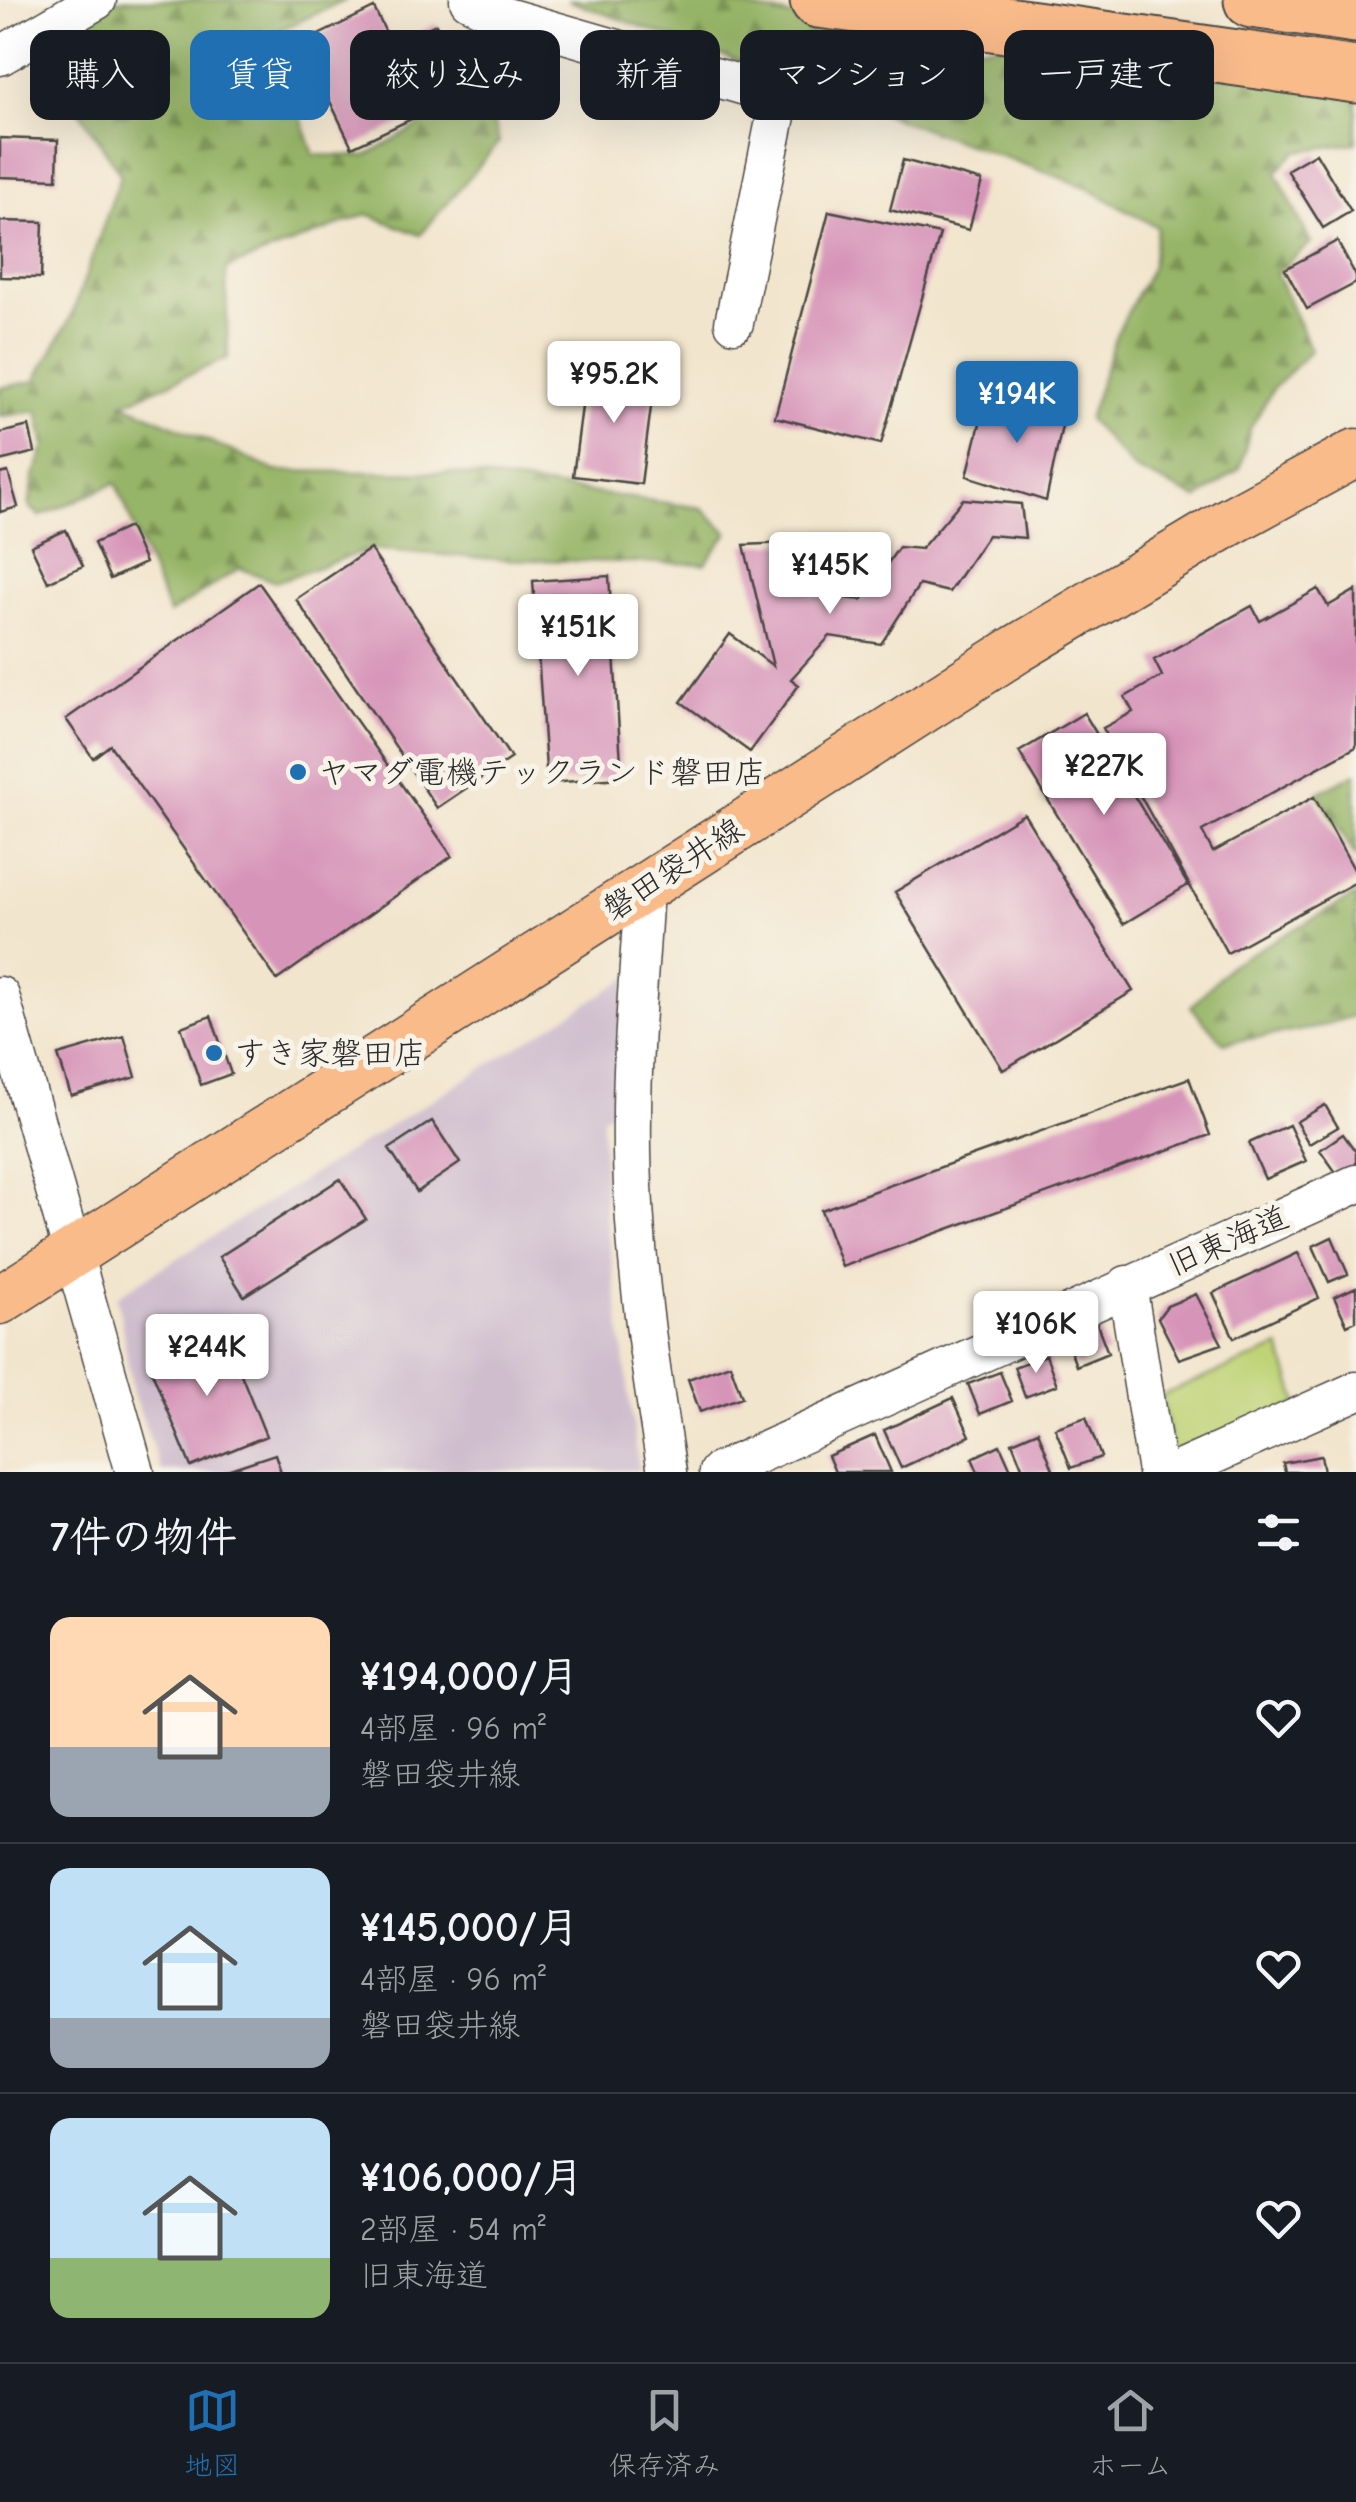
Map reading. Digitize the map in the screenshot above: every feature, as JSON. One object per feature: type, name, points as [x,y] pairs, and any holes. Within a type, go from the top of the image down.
[{"type":"highway","points":[[818,0],[1356,75]]},
{"type":"highway","points":[[891,0],[950,18]]},
{"type":"highway","points":[[1056,0],[1165,22],[1356,39]]},
{"type":"highway","points":[[1252,0],[1356,15]]},
{"type":"main road","name":"磐田袋井線","points":[[0,1300],[1033,639],[1229,522],[1356,453]]},
{"type":"street","points":[[0,56],[97,0]]},
{"type":"street","points":[[469,0],[498,15],[780,96],[734,323]]},
{"type":"street","points":[[644,888],[632,1117],[638,1236],[667,1472]]},
{"type":"street","points":[[0,996],[135,1472]]},
{"type":"street","name":"旧東海道","points":[[718,1472],[1356,1184]]},
{"type":"street","points":[[1127,1285],[1157,1472]]},
{"type":"street","points":[[1175,1472],[1356,1391]]},
{"type":"shaded area","points":[[631,976],[621,1105],[602,1117],[605,1210],[639,1470],[162,1472],[133,1393],[117,1296]]},
{"type":"green space","points":[[97,0],[346,0],[280,30],[190,30],[190,120],[302,120],[314,155],[366,156],[429,120],[493,120],[499,142],[420,235],[367,214],[226,269],[228,358],[123,403],[276,471],[453,473],[702,508],[728,533],[705,564],[493,559],[371,549],[275,582],[240,568],[169,614],[116,483],[40,516],[29,506],[45,446],[38,411],[0,416],[0,388],[35,381],[72,315],[121,175],[85,120],[170,120],[170,30],[60,30],[59,22]]},
{"type":"green space","points":[[567,0],[707,0],[864,30],[740,30],[740,62],[720,55],[720,30],[650,30]]},
{"type":"green space","points":[[1356,41],[1356,143],[1297,151],[1276,172],[1311,243],[1276,273],[1311,350],[1273,389],[1250,429],[1240,468],[1198,499],[1134,469],[1088,419],[1116,335],[1152,266],[1157,227],[1081,185],[900,120],[984,120],[984,46],[1004,45],[1004,120],[1214,120],[1214,43]]},
{"type":"green space","points":[[1356,773],[1356,857],[1318,793]]},
{"type":"green space","points":[[1356,895],[1356,1015],[1315,1028],[1224,1043],[1191,1007],[1230,965]]},
{"type":"green space","points":[[1280,1347],[1298,1404],[1173,1457],[1162,1395]]},
{"type":"building","points":[[374,8],[385,30],[350,30],[350,120],[409,120],[352,147],[330,101],[329,30]]},
{"type":"building","points":[[0,138],[58,140],[57,179],[0,177]]},
{"type":"building","points":[[1316,153],[1351,211],[1323,228],[1287,170]]},
{"type":"building","points":[[903,160],[982,181],[969,230],[890,210]]},
{"type":"building","points":[[829,211],[940,234],[881,444],[775,417]]},
{"type":"building","points":[[0,221],[43,222],[41,278],[0,277]]},
{"type":"building","points":[[1337,241],[1356,283],[1307,309],[1285,269]]},
{"type":"building","points":[[587,368],[655,376],[641,484],[573,476]]},
{"type":"building","points":[[987,395],[1065,412],[1046,501],[967,476]]},
{"type":"building","points":[[29,426],[35,452],[0,461],[0,433]]},
{"type":"building","points":[[8,472],[18,507],[0,512],[0,474]]},
{"type":"building","points":[[963,499],[1021,504],[1025,538],[988,535],[949,592],[919,585],[881,644],[830,636],[791,679],[799,685],[750,752],[681,702],[730,634],[773,666],[744,545],[785,543],[811,594],[862,600],[899,547],[921,549]]},
{"type":"building","points":[[129,527],[145,563],[110,579],[94,543]]},
{"type":"building","points":[[66,530],[83,566],[48,582],[31,546]]},
{"type":"building","points":[[370,549],[511,758],[437,808],[296,599]]},
{"type":"building","points":[[609,576],[622,778],[547,783],[533,581]]},
{"type":"building","points":[[259,583],[452,856],[277,980],[110,745],[93,758],[66,719]]},
{"type":"building","points":[[1318,589],[1328,606],[1356,590],[1356,747],[1202,831],[1213,852],[1314,797],[1356,873],[1356,882],[1227,953],[1103,728],[1133,712],[1125,697],[1162,676],[1154,660],[1252,606],[1260,621]]},
{"type":"building","points":[[1084,713],[1188,885],[1123,924],[1019,752]]},
{"type":"building","points":[[1024,814],[1133,991],[1003,1070],[895,892]]},
{"type":"building","points":[[211,1016],[231,1074],[201,1085],[181,1027]]},
{"type":"building","points":[[124,1036],[136,1077],[71,1096],[58,1055]]},
{"type":"building","points":[[1189,1078],[1210,1135],[842,1267],[821,1210]]},
{"type":"building","points":[[1325,1105],[1338,1127],[1309,1144],[1296,1122]]},
{"type":"building","points":[[432,1121],[460,1163],[417,1192],[389,1149]]},
{"type":"building","points":[[1289,1125],[1306,1161],[1265,1179],[1249,1143]]},
{"type":"building","points":[[1343,1134],[1356,1152],[1356,1166],[1340,1178],[1320,1150]]},
{"type":"building","points":[[340,1179],[366,1219],[244,1296],[219,1257]]},
{"type":"building","points":[[1332,1237],[1348,1274],[1329,1282],[1313,1246]]},
{"type":"building","points":[[1298,1253],[1319,1298],[1234,1338],[1213,1293]]},
{"type":"building","points":[[1356,1287],[1356,1321],[1347,1325],[1334,1297]]},
{"type":"building","points":[[1196,1294],[1222,1344],[1179,1359],[1158,1318],[1167,1306]]},
{"type":"building","points":[[1097,1324],[1108,1353],[1076,1366],[1065,1336]]},
{"type":"building","points":[[224,1332],[266,1436],[191,1467],[148,1362]]},
{"type":"building","points":[[1046,1355],[1057,1385],[1025,1397],[1014,1367]]},
{"type":"building","points":[[730,1364],[742,1397],[700,1412],[688,1379]]},
{"type":"building","points":[[1000,1372],[1012,1401],[980,1414],[968,1384]]},
{"type":"building","points":[[953,1398],[970,1436],[901,1468],[884,1430]]},
{"type":"building","points":[[1086,1417],[1101,1457],[1071,1468],[1055,1428]]},
{"type":"building","points":[[1038,1431],[1054,1472],[1024,1472],[1012,1442]]},
{"type":"building","points":[[875,1435],[891,1472],[835,1472],[828,1456]]},
{"type":"building","points":[[1000,1445],[1012,1472],[978,1472],[972,1458]]},
{"type":"building","points":[[275,1454],[281,1472],[224,1472],[224,1471]]},
{"type":"building","points":[[1321,1456],[1324,1472],[1285,1472],[1283,1463]]},
{"type":"place","name":"ヤマダ電機テックランド磐田店","points":[[298,772]]},
{"type":"place","name":"すき家磐田店","points":[[214,1053]]}]
